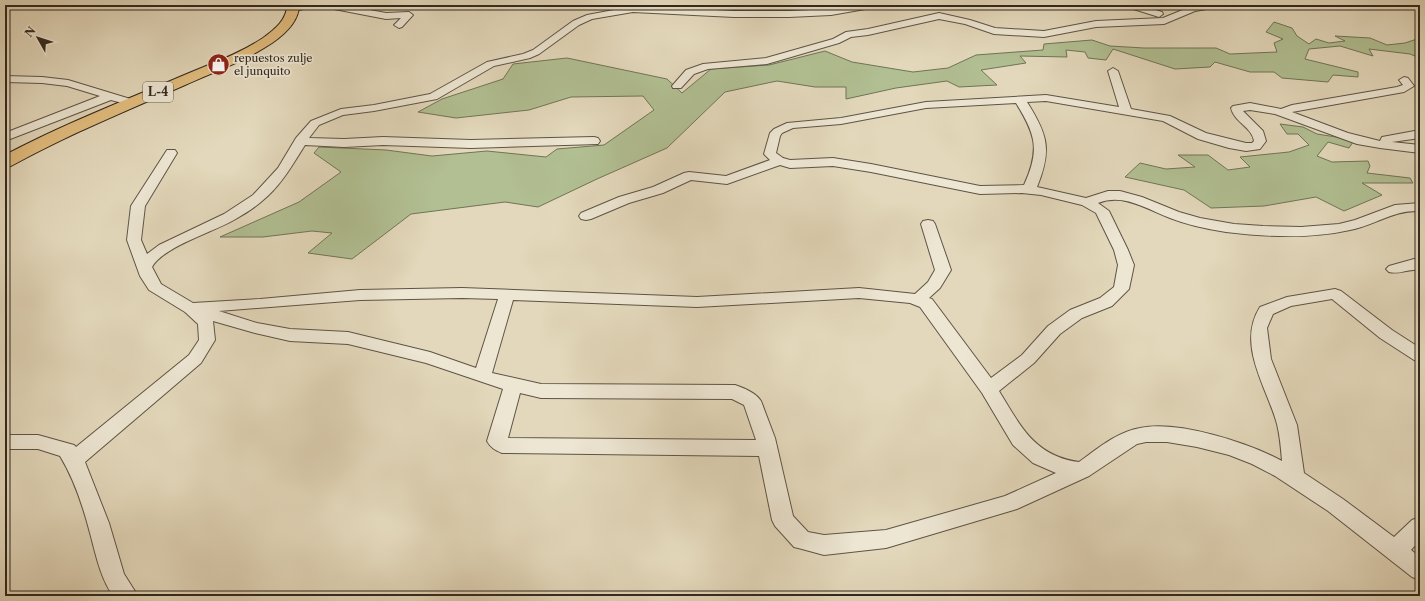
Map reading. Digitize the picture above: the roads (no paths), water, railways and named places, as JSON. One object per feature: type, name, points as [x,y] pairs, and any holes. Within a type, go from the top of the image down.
[{"type":"main road","name":"L-4","points":[[5,162],[26,150],[239,57],[268,39],[286,24],[297,6]]},
{"type":"street","points":[[329,5],[386,16],[409,15],[399,25]]},
{"type":"street","points":[[611,5],[633,9],[734,14],[831,12],[872,5]]},
{"type":"street","points":[[1130,5],[1159,14]]},
{"type":"street","points":[[678,86],[690,72],[707,66],[767,61],[836,41],[849,34],[868,32],[939,16],[956,19],[994,31],[1044,34],[1096,24],[1164,21],[1194,9],[1215,5]]},
{"type":"street","points":[[1295,5],[1342,5]]},
{"type":"street","points":[[145,267],[149,260],[164,248],[229,217],[258,198],[283,170],[300,141],[315,123],[341,112],[374,108],[434,97],[490,64],[526,56],[536,52],[576,24],[590,17],[633,9]]},
{"type":"street","points":[[1113,71],[1126,111]]},
{"type":"street","points":[[5,78],[68,83],[133,103]]},
{"type":"street","points":[[1280,113],[1292,108],[1400,90],[1409,86],[1404,80]]},
{"type":"street","points":[[5,137],[110,96]]},
{"type":"street","points":[[989,389],[1028,359],[1060,326],[1076,314],[1106,302],[1121,289],[1126,265],[1121,250],[1102,211],[1088,202],[1041,191],[980,190],[929,181],[871,168],[833,162],[790,164],[779,161],[770,154],[774,136],[778,131],[791,125],[841,121],[926,105],[1046,98],[1166,118],[1202,136],[1221,142],[1246,147],[1256,146],[1260,141],[1259,134],[1238,113],[1237,108],[1242,107],[1257,107],[1280,113],[1301,119],[1336,133],[1373,143],[1420,149]]},
{"type":"street","points":[[1019,99],[1038,131],[1041,149],[1036,174],[1029,190]]},
{"type":"street","points":[[1373,143],[1420,134]]},
{"type":"street","points":[[300,141],[344,143],[384,142],[471,144],[594,141]]},
{"type":"street","points":[[73,461],[195,359],[207,340],[206,322],[190,308],[155,287],[134,240],[138,206],[171,153]]},
{"type":"street","points":[[586,216],[624,200],[658,190],[689,176],[727,180],[779,161]]},
{"type":"street","points":[[1088,202],[1111,195],[1122,196],[1180,218],[1208,225],[1252,230],[1292,231],[1322,231],[1352,226],[1385,211],[1400,208],[1420,207]]},
{"type":"street","points":[[917,300],[934,285],[943,270],[928,224]]},
{"type":"street","points":[[1394,269],[1420,264]]},
{"type":"street","points":[[190,308],[260,304],[360,295],[462,293],[697,302],[859,293],[917,300],[926,303],[989,389],[1014,431],[1032,452],[1047,462],[1062,467],[1082,470]]},
{"type":"street","points":[[1295,479],[1287,425],[1262,359],[1258,328],[1266,311],[1287,302],[1335,294],[1386,334],[1420,356]]},
{"type":"street","points":[[482,376],[507,295]]},
{"type":"street","points":[[190,308],[255,328],[290,335],[348,338],[430,358],[482,376],[541,391],[735,392],[752,401],[767,448],[783,520],[802,540],[824,544],[886,539],[1010,503],[1082,470],[1137,435],[1170,435],[1211,442],[1243,453],[1281,470],[1326,499],[1420,570]]},
{"type":"street","points":[[513,385],[497,441],[502,445],[767,448]]},
{"type":"street","points":[[5,442],[38,442],[67,450],[79,470],[98,523],[114,579],[126,596]]},
{"type":"street","points":[[1395,551],[1420,526]]},
{"type":"place","name":"repuestos zulje el junquito","points":[[219,64]]}]
